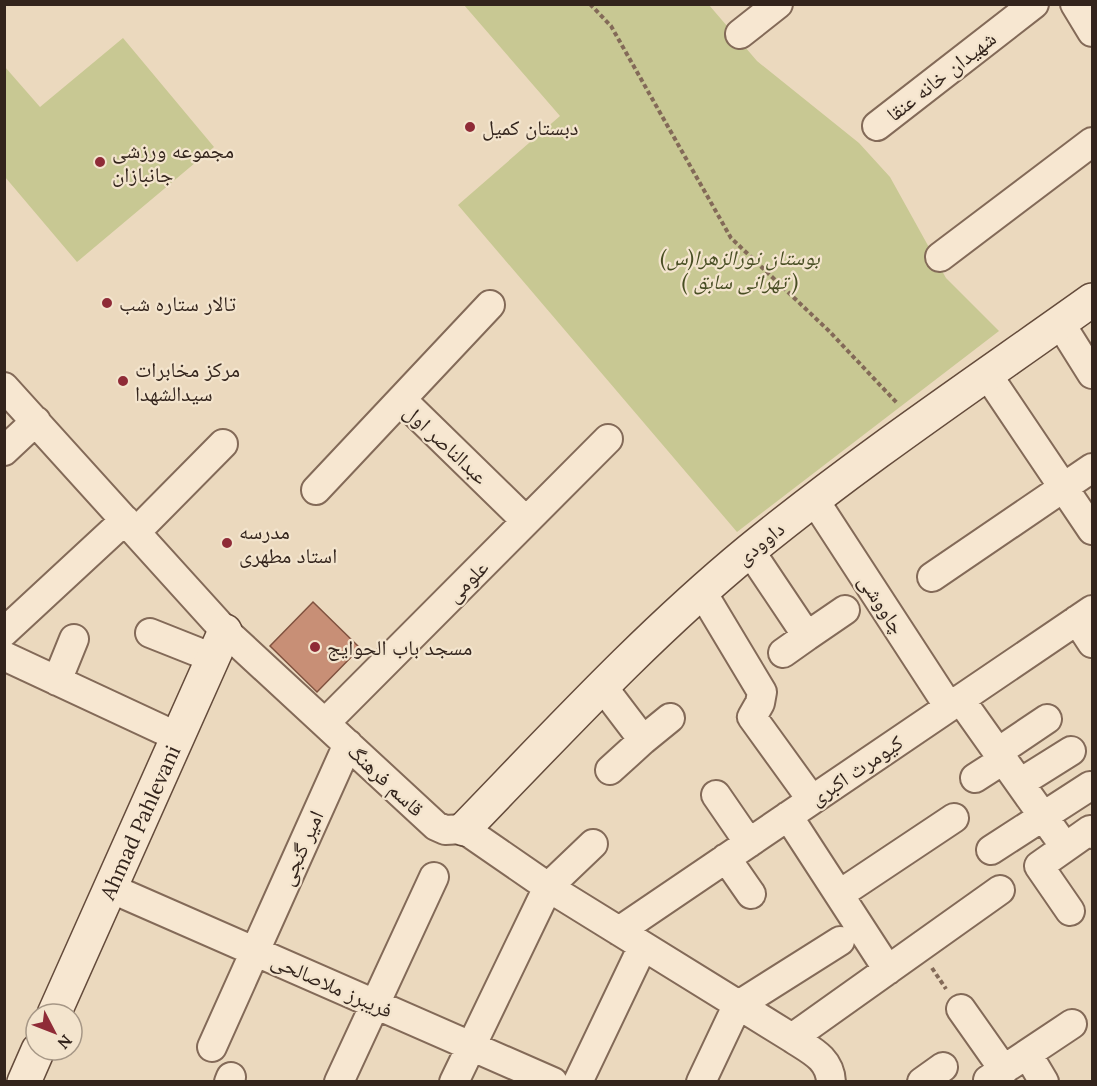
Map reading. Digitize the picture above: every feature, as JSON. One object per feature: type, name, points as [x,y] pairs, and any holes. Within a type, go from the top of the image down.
[{"type":"street","points":[[740,34],[778,4]]},
{"type":"street","name":"شهیدان خانه‌ عنقا","points":[[877,126],[1034,4]]},
{"type":"street","points":[[1075,4],[1092,32]]},
{"type":"street","points":[[940,257],[1092,142]]},
{"type":"street","name":"داوودی","points":[[464,829],[602,686],[702,592],[750,551],[916,423],[1092,300]]},
{"type":"street","points":[[402,400],[490,304]]},
{"type":"street","points":[[1059,323],[1092,374]]},
{"type":"street","points":[[987,374],[1092,530]]},
{"type":"street","name":"قاسم فرهنگ","points":[[4,387],[130,526],[219,644],[326,723],[436,826],[445,830],[464,829],[548,887],[792,1038],[825,1061],[830,1069],[831,1082]]},
{"type":"street","name":"عبدالناصر اول","points":[[316,490],[402,400],[526,521]]},
{"type":"street","points":[[4,452],[36,422]]},
{"type":"street","name":"علومی","points":[[326,723],[608,439]]},
{"type":"street","points":[[4,632],[223,444]]},
{"type":"street","points":[[932,577],[1092,468]]},
{"type":"street","name":"چاووشی","points":[[814,501],[955,703],[1000,756],[1065,847]]},
{"type":"street","points":[[750,551],[807,636]]},
{"type":"street","points":[[702,592],[762,692],[760,704],[752,717],[812,800]]},
{"type":"street","points":[[783,653],[844,610]]},
{"type":"street","points":[[1084,615],[1092,643]]},
{"type":"street","name":"کیومرث اکبری","points":[[619,931],[1084,615]]},
{"type":"street","points":[[150,633],[219,644]]},
{"type":"street","points":[[57,681],[74,639]]},
{"type":"street","name":"Ahmad Pahlevani","points":[[59,1002],[219,644]]},
{"type":"street","points":[[4,656],[178,737]]},
{"type":"street","points":[[602,686],[643,740]]},
{"type":"street","points":[[610,770],[670,718]]},
{"type":"street","points":[[975,778],[1047,719]]},
{"type":"street","name":"امیر گنجی","points":[[212,1047],[348,744]]},
{"type":"street","points":[[1020,783],[1071,751]]},
{"type":"street","points":[[991,849],[1090,786]]},
{"type":"street","points":[[716,795],[751,894]]},
{"type":"street","points":[[788,816],[840,894],[902,960]]},
{"type":"street","points":[[840,894],[954,818]]},
{"type":"street","points":[[1070,911],[1039,866],[1090,830],[1092,834]]},
{"type":"street","points":[[454,1082],[548,887],[593,844]]},
{"type":"street","points":[[339,1082],[434,877]]},
{"type":"street","name":"فریبرز ملاصالحی","points":[[110,888],[553,1082]]},
{"type":"street","points":[[792,1038],[1000,891]]},
{"type":"street","points":[[701,1082],[737,1006],[840,941]]},
{"type":"street","points":[[578,1082],[643,946]]},
{"type":"street","points":[[960,1009],[996,1075],[1072,1024]]},
{"type":"street","points":[[1028,1055],[1044,1082]]},
{"type":"street","points":[[24,1082],[33,1062]]},
{"type":"path","points":[[590,4],[611,26],[731,238],[829,331],[916,423]]},
{"type":"path","points":[[902,960],[960,1009]]},
{"type":"green space","name":"بوستان نورالزهرا(س) ( تهرانی سابق )","points":[[464,5],[709,5],[757,61],[859,143],[890,177],[946,278],[999,331],[737,532],[458,205],[560,116]]},
{"type":"green space","name":"مجموعه ورزشی جانبازان","points":[[123,38],[214,147],[77,262],[5,177],[5,67],[40,107]]},
{"type":"building","name":"مسجد باب الحوایج","points":[[313,602],[360,648],[317,692],[270,646]]},
{"type":"place","name":"دبستان کمیل","points":[[470,127]]},
{"type":"place","name":"مجموعه ورزشی جانبازان","points":[[100,162]]},
{"type":"place","name":"تالار ستاره شب","points":[[107,303]]},
{"type":"place","name":"مرکز مخابرات سیدالشهدا","points":[[123,381]]},
{"type":"place","name":"مدرسه استاد مطهری","points":[[227,543]]},
{"type":"place","name":"مسجد باب الحوایج","points":[[315,647]]}]
